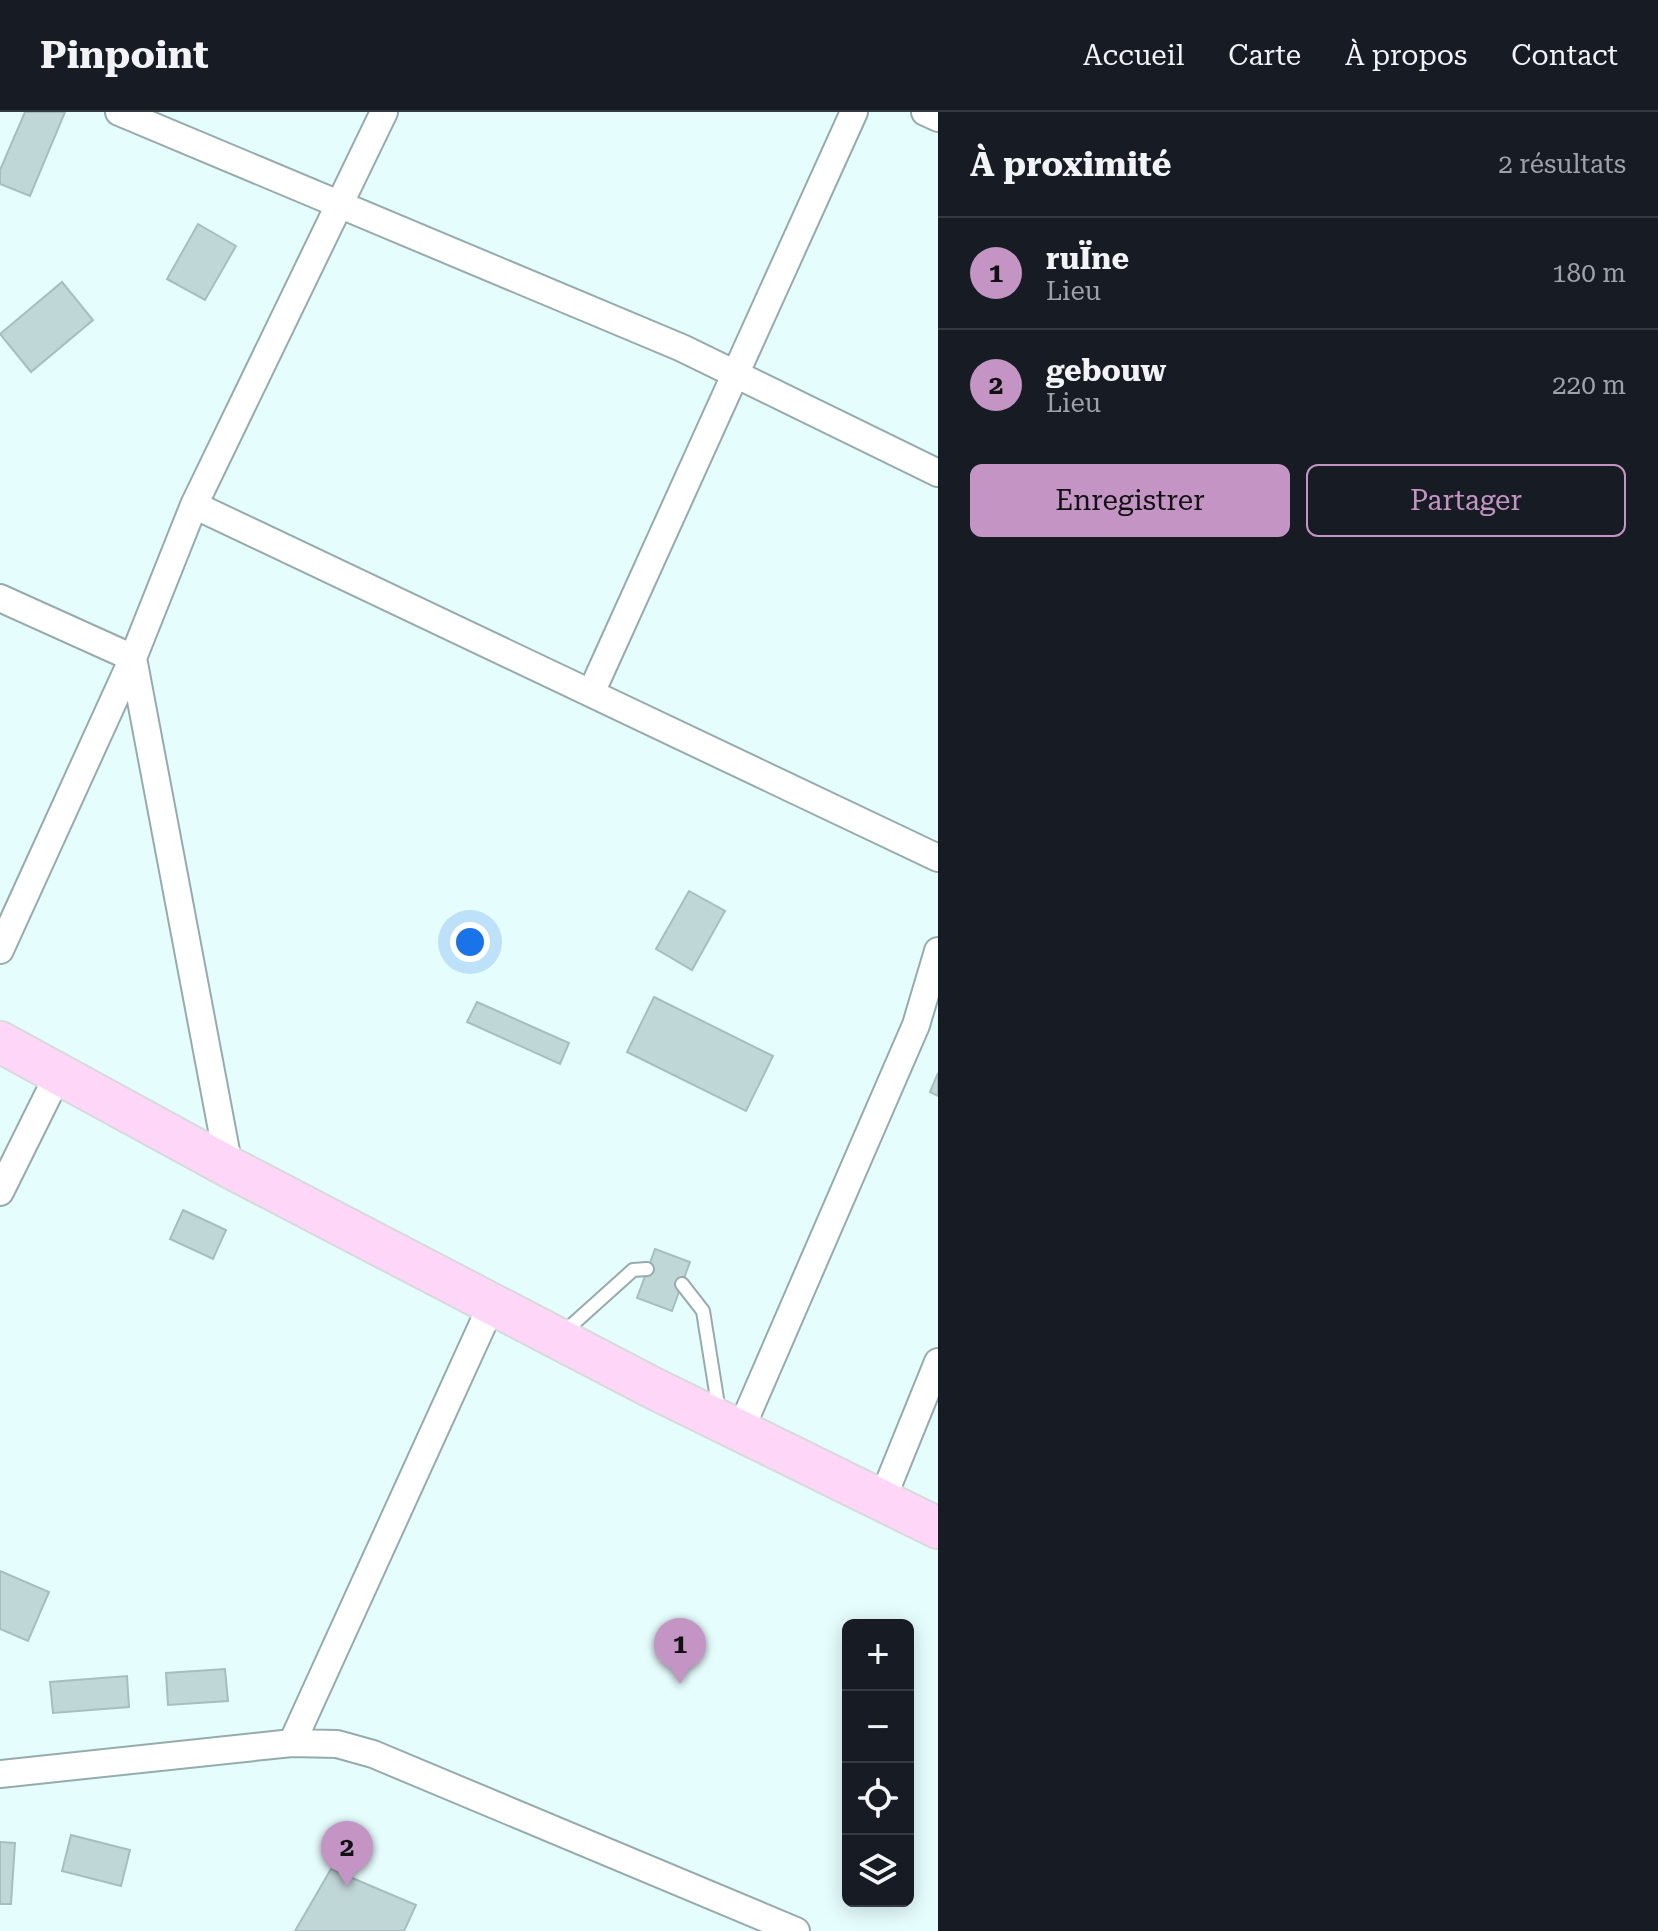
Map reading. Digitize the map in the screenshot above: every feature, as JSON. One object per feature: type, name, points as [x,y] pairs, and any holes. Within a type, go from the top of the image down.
[{"type":"main road","points":[[0,1042],[229,1167],[557,1338],[938,1528]]},
{"type":"street","points":[[119,112],[682,348],[938,473]]},
{"type":"street","points":[[0,950],[133,658],[194,505],[384,112]]},
{"type":"street","points":[[591,693],[854,112]]},
{"type":"street","points":[[925,112],[938,118]]},
{"type":"street","points":[[194,505],[938,858]]},
{"type":"street","points":[[0,598],[133,658]]},
{"type":"street","points":[[133,658],[229,1167]]},
{"type":"street","points":[[730,1426],[916,1025],[938,951]]},
{"type":"street","points":[[0,1192],[58,1075]]},
{"type":"street","points":[[292,1743],[492,1304]]},
{"type":"street","points":[[882,1500],[938,1362]]},
{"type":"street","points":[[0,1774],[292,1743],[337,1744],[373,1754],[796,1931]]},
{"type":"lane","points":[[557,1338],[633,1270],[647,1269]]},
{"type":"lane","points":[[682,1284],[703,1311],[730,1426]]},
{"type":"building","points":[[25,112],[65,112],[30,196],[0,184],[0,170]]},
{"type":"building","points":[[198,224],[236,246],[205,300],[167,279]]},
{"type":"building","points":[[62,282],[93,320],[31,372],[0,334]]},
{"type":"building","points":[[689,891],[725,911],[692,970],[656,949]]},
{"type":"building","points":[[654,997],[773,1056],[746,1111],[627,1052]]},
{"type":"building","points":[[477,1002],[569,1043],[560,1064],[467,1022]]},
{"type":"building","points":[[938,1073],[938,1096],[930,1092]]},
{"type":"building","points":[[183,1210],[226,1230],[213,1259],[170,1239]]},
{"type":"building","points":[[655,1249],[690,1262],[672,1311],[637,1298]]},
{"type":"building","points":[[0,1571],[49,1592],[28,1641],[0,1629]]},
{"type":"building","points":[[225,1669],[228,1701],[168,1705],[166,1673]]},
{"type":"building","points":[[127,1676],[129,1707],[53,1713],[50,1682]]},
{"type":"building","points":[[71,1835],[130,1850],[121,1886],[62,1871]]},
{"type":"building","points":[[0,1842],[15,1843],[11,1904],[0,1904]]},
{"type":"building","points":[[331,1869],[416,1905],[404,1931],[295,1931]]},
{"type":"place","name":"ruÏne","points":[[680,1684]]},
{"type":"place","name":"gebouw","points":[[347,1887]]}]
